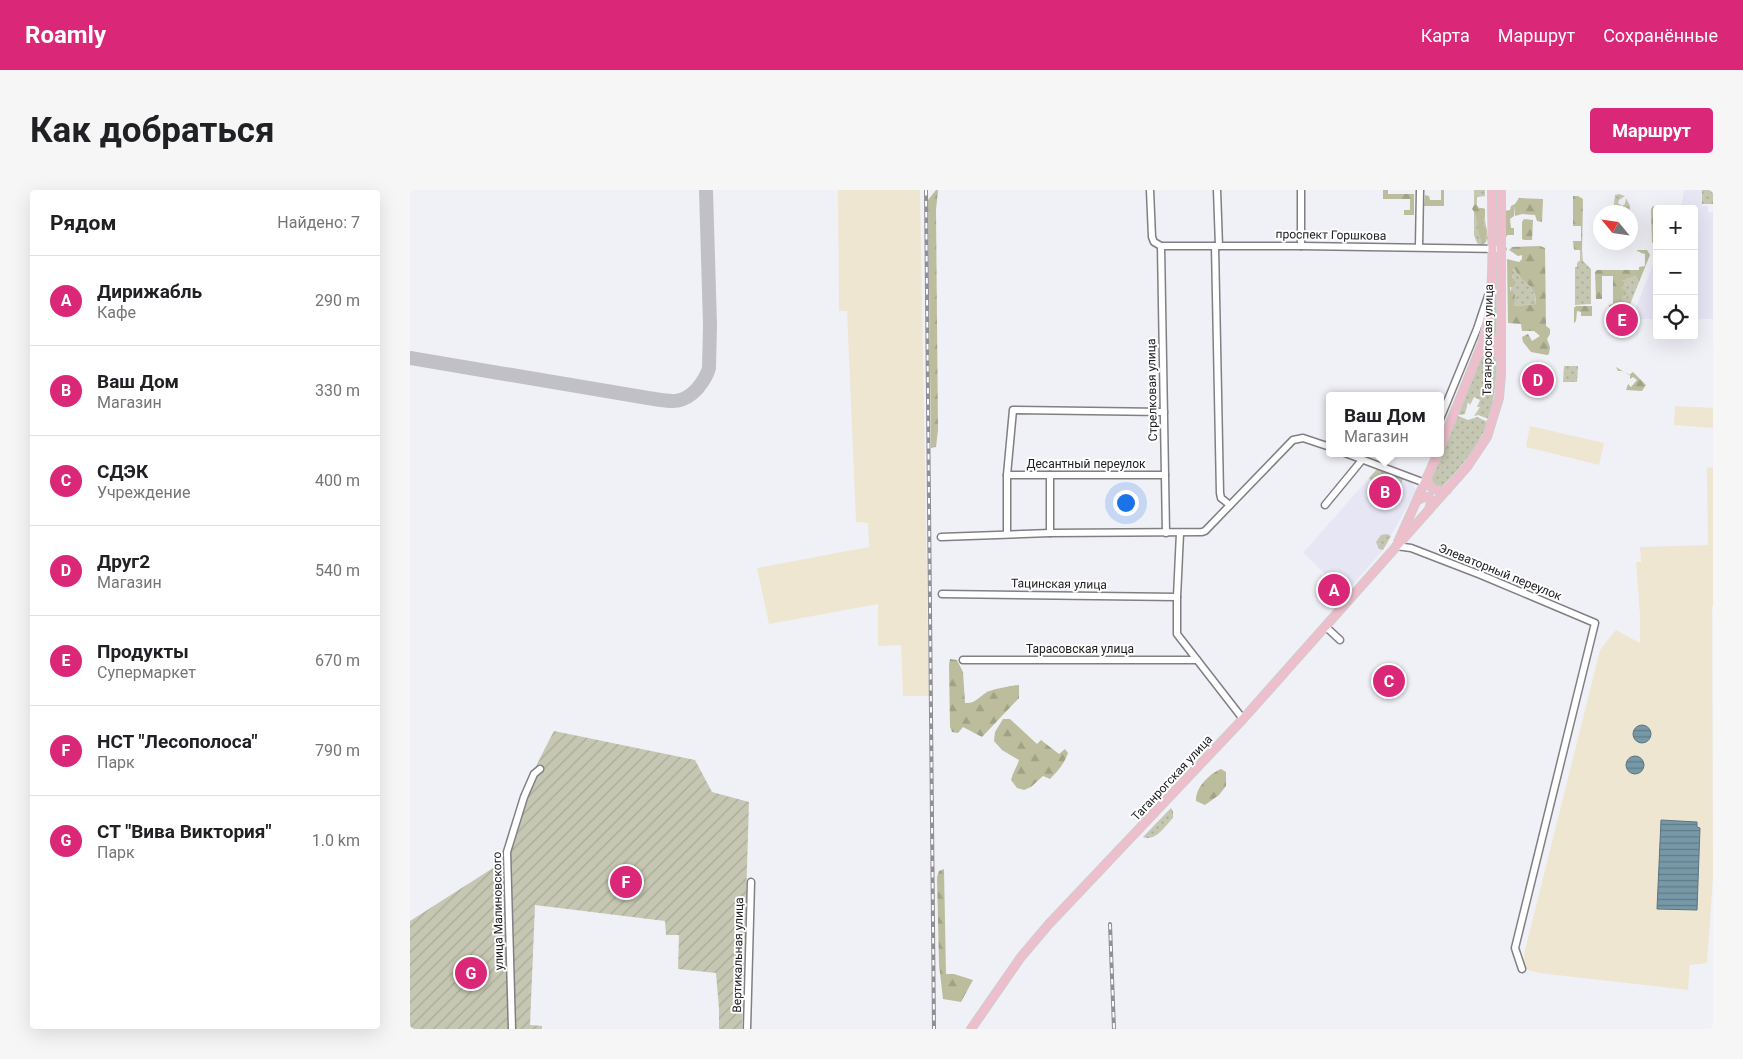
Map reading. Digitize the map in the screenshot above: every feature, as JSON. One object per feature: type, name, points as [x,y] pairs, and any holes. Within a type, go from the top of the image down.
[{"type":"main road","name":"Таганрогская улица","points":[[1444,438],[1486,332],[1492,249],[1492,190]]},
{"type":"main road","name":"Таганрогская улица","points":[[970,1029],[1021,956],[1243,719],[1326,627],[1467,467],[1487,437],[1499,398],[1501,359],[1501,190]]},
{"type":"main road","points":[[1486,332],[1488,341],[1493,344],[1501,334]]},
{"type":"main road","points":[[1478,355],[1491,348],[1498,352],[1501,359]]},
{"type":"main road","name":"Таганрогская улица","points":[[1396,546],[1418,501],[1436,457]]},
{"type":"main road","points":[[1426,481],[1433,490],[1447,490]]},
{"type":"main road","points":[[1418,501],[1424,496],[1429,497],[1431,502],[1429,510]]},
{"type":"street","points":[[1150,190],[1152,237],[1154,242],[1161,246]]},
{"type":"street","points":[[1217,190],[1220,494],[1221,498],[1230,505]]},
{"type":"street","points":[[1301,190],[1301,246]]},
{"type":"street","points":[[1419,248],[1420,190]]},
{"type":"street","name":"проспект Горшкова","points":[[1161,246],[1502,249]]},
{"type":"street","name":"Стрелковая улица","points":[[1161,246],[1166,533]]},
{"type":"street","points":[[1444,409],[1477,329],[1490,290]]},
{"type":"street","points":[[1007,534],[1007,475],[1013,410],[1164,412]]},
{"type":"street","points":[[941,537],[1050,533],[1180,533],[1205,531],[1293,440],[1303,438],[1326,446]]},
{"type":"street","points":[[1355,457],[1426,481]]},
{"type":"street","points":[[1325,505],[1362,460]]},
{"type":"street","name":"Десантный переулок","points":[[1007,475],[1165,476]]},
{"type":"street","points":[[1050,476],[1050,533]]},
{"type":"street","points":[[1180,533],[1177,634],[1243,719]]},
{"type":"street","name":"Элеваторный переулок","points":[[1396,546],[1411,548],[1481,575],[1595,624],[1515,948],[1522,969]]},
{"type":"street","name":"Тацинская улица","points":[[942,594],[1177,596]]},
{"type":"street","points":[[1326,627],[1340,640]]},
{"type":"street","name":"Тарасовская улица","points":[[963,660],[1197,660]]},
{"type":"street","name":"улица Малиновского","points":[[512,1029],[507,852],[524,797],[534,774],[540,769]]},
{"type":"street","name":"Вертикальная улица","points":[[747,1029],[751,882]]},
{"type":"shaded area","points":[[838,190],[920,190],[929,696],[903,696],[901,645],[878,646],[878,604],[769,624],[757,568],[869,547],[868,523],[856,522],[847,311],[839,311]]},
{"type":"shaded area","points":[[1684,190],[1702,190],[1702,206],[1708,206],[1708,212],[1713,213],[1713,319],[1698,319],[1698,205],[1682,205]]},
{"type":"shaded area","points":[[1653,265],[1653,319],[1634,319],[1635,310]]},
{"type":"shaded area","points":[[1675,406],[1713,408],[1713,428],[1674,425]]},
{"type":"shaded area","points":[[1530,426],[1604,443],[1599,465],[1526,447]]},
{"type":"shaded area","points":[[1713,467],[1713,876],[1707,963],[1690,965],[1688,990],[1539,973],[1528,970],[1524,964],[1524,954],[1600,650],[1616,630],[1640,643],[1636,562],[1641,562],[1640,547],[1708,545],[1707,468]]},
{"type":"shaded area","points":[[1378,468],[1411,482],[1415,486],[1416,491],[1382,551],[1335,605],[1321,589],[1330,578],[1303,553]]},
{"type":"green space","points":[[938,190],[936,210],[938,430],[936,447],[931,448],[928,200]]},
{"type":"green space","points":[[1383,190],[1388,190],[1388,194],[1414,194],[1414,215],[1404,215],[1404,210],[1410,210],[1410,199],[1383,199]]},
{"type":"green space","points":[[1441,190],[1444,190],[1444,206],[1424,206],[1425,195],[1429,196],[1430,200],[1441,200]]},
{"type":"green space","points":[[1474,190],[1485,190],[1485,196],[1477,197],[1477,208],[1484,208],[1488,239],[1482,246],[1477,243],[1474,235]]},
{"type":"green space","points":[[1702,190],[1713,190],[1713,204],[1702,204]]},
{"type":"green space","points":[[1615,195],[1625,196],[1619,200],[1618,203],[1621,205],[1614,205]]},
{"type":"green space","points":[[1573,196],[1583,199],[1582,250],[1574,250],[1573,241],[1581,241],[1581,226],[1573,226]]},
{"type":"green space","points":[[1519,198],[1543,199],[1542,222],[1537,221],[1535,215],[1522,214],[1515,216],[1515,206],[1514,216],[1510,219],[1511,228],[1514,228],[1514,235],[1507,235],[1504,243],[1503,227],[1506,224],[1504,211],[1510,210],[1511,206]]},
{"type":"green space","points":[[1626,198],[1630,205],[1624,205]]},
{"type":"green space","points":[[1476,204],[1479,208],[1485,209],[1485,217],[1482,222],[1487,230],[1486,242],[1484,244],[1481,240],[1475,213],[1472,209]]},
{"type":"green space","points":[[1653,206],[1652,243],[1651,209]]},
{"type":"green space","points":[[1524,219],[1533,220],[1532,240],[1522,239],[1522,222]]},
{"type":"green space","points":[[1540,246],[1545,248],[1546,326],[1550,329],[1547,339],[1550,347],[1549,354],[1547,355],[1531,352],[1523,342],[1522,337],[1528,334],[1532,341],[1540,336],[1534,331],[1522,331],[1521,324],[1508,323],[1507,259],[1519,262],[1522,259],[1522,255],[1518,256],[1509,250],[1512,247]],"holes":[[[1512,269],[1515,269],[1517,274],[1534,292],[1536,304],[1514,306],[1515,295],[1510,291],[1510,287],[1513,287],[1516,283],[1512,277]]]},
{"type":"green space","points":[[1580,250],[1582,250],[1583,261],[1591,269],[1591,304],[1575,305],[1575,267],[1577,267],[1577,263],[1580,260]]},
{"type":"green space","points":[[1647,250],[1650,255],[1639,282],[1636,276],[1622,281],[1624,284],[1621,289],[1625,290],[1626,294],[1622,296],[1621,302],[1614,307],[1620,308],[1623,314],[1618,323],[1609,325],[1609,305],[1613,304],[1613,276],[1602,276],[1602,299],[1596,299],[1595,272],[1597,270],[1639,270],[1639,267],[1645,266],[1645,254],[1637,251]]},
{"type":"green space","points":[[1497,253],[1498,338],[1495,342],[1488,336]]},
{"type":"green space","points":[[1512,269],[1515,269],[1533,292],[1536,304],[1514,306],[1510,292],[1513,280]]},
{"type":"green space","points":[[1636,276],[1639,282],[1625,317],[1614,306],[1621,302],[1620,290],[1622,281]]},
{"type":"green space","points":[[1576,306],[1592,306],[1592,316],[1581,316],[1581,312],[1577,311],[1574,323],[1574,308]]},
{"type":"green space","points":[[1490,350],[1497,357],[1495,388],[1489,419],[1478,415],[1474,416],[1480,407],[1477,407],[1480,400],[1474,397],[1470,405],[1468,402],[1465,414],[1457,414],[1483,352]]},
{"type":"green space","points":[[1564,366],[1578,366],[1577,382],[1563,382]]},
{"type":"green space","points":[[1633,372],[1646,385],[1642,391],[1626,390],[1628,384],[1631,387],[1637,380],[1633,377],[1630,379],[1629,375]]},
{"type":"green space","points":[[1456,415],[1468,420],[1477,417],[1488,422],[1479,441],[1462,465],[1441,488],[1434,488],[1430,478],[1439,457],[1444,457],[1444,444]]},
{"type":"green space","points":[[1378,468],[1403,479],[1397,493],[1381,480],[1376,486],[1369,478]]},
{"type":"green space","points":[[1387,534],[1391,536],[1383,550],[1379,549],[1376,542],[1381,535]]},
{"type":"green space","points":[[950,659],[957,660],[963,672],[965,703],[974,701],[989,691],[1019,685],[1019,698],[982,737],[963,727],[958,733],[952,732],[950,727]]},
{"type":"green space","points":[[1003,719],[1010,719],[1037,744],[1041,740],[1059,754],[1065,749],[1068,753],[1065,761],[1050,779],[1043,776],[1031,787],[1024,790],[1017,788],[1011,780],[1019,760],[1002,750],[994,741],[995,732]]},
{"type":"green space","points":[[554,731],[695,760],[712,792],[749,802],[742,1029],[719,1029],[716,973],[678,969],[679,935],[666,935],[665,921],[535,905],[530,1025],[542,1026],[542,1029],[410,1029],[410,921],[504,861],[512,827],[524,794]]},
{"type":"green space","points":[[1221,769],[1226,772],[1226,786],[1219,795],[1205,805],[1196,801],[1200,786],[1212,774]]},
{"type":"green space","points":[[1171,808],[1173,818],[1163,829],[1152,837],[1143,837]]},
{"type":"green space","points":[[944,869],[946,974],[954,974],[973,980],[961,1002],[943,999],[939,964],[937,877],[939,871]]},
{"type":"water","points":[[1642,725],[1648,728],[1651,734],[1648,740],[1642,743],[1636,740],[1633,734],[1636,728]]},
{"type":"water","points":[[1635,756],[1641,759],[1644,765],[1641,771],[1635,774],[1629,771],[1626,765],[1629,759]]},
{"type":"water","points":[[1661,820],[1697,822],[1697,827],[1700,828],[1697,910],[1657,909]]},
{"type":"taxiway","points":[[410,358],[662,400],[674,401],[686,398],[699,387],[706,377],[709,368],[710,325],[706,190]]},
{"type":"railway","points":[[926,190],[934,1029]]},
{"type":"railway","points":[[1110,924],[1114,1029]]},
{"type":"place","name":"Продукты","points":[[1622,320]]},
{"type":"place","name":"Друг2","points":[[1538,380]]},
{"type":"place","name":"Ваш Дом","points":[[1385,492]]},
{"type":"place","name":"Дирижабль","points":[[1334,590]]},
{"type":"place","name":"СДЭК","points":[[1389,681]]},
{"type":"place","name":"НСТ \"Лесополоса\"","points":[[626,882]]},
{"type":"place","name":"СТ \"Вива Виктория\"","points":[[471,973]]}]
